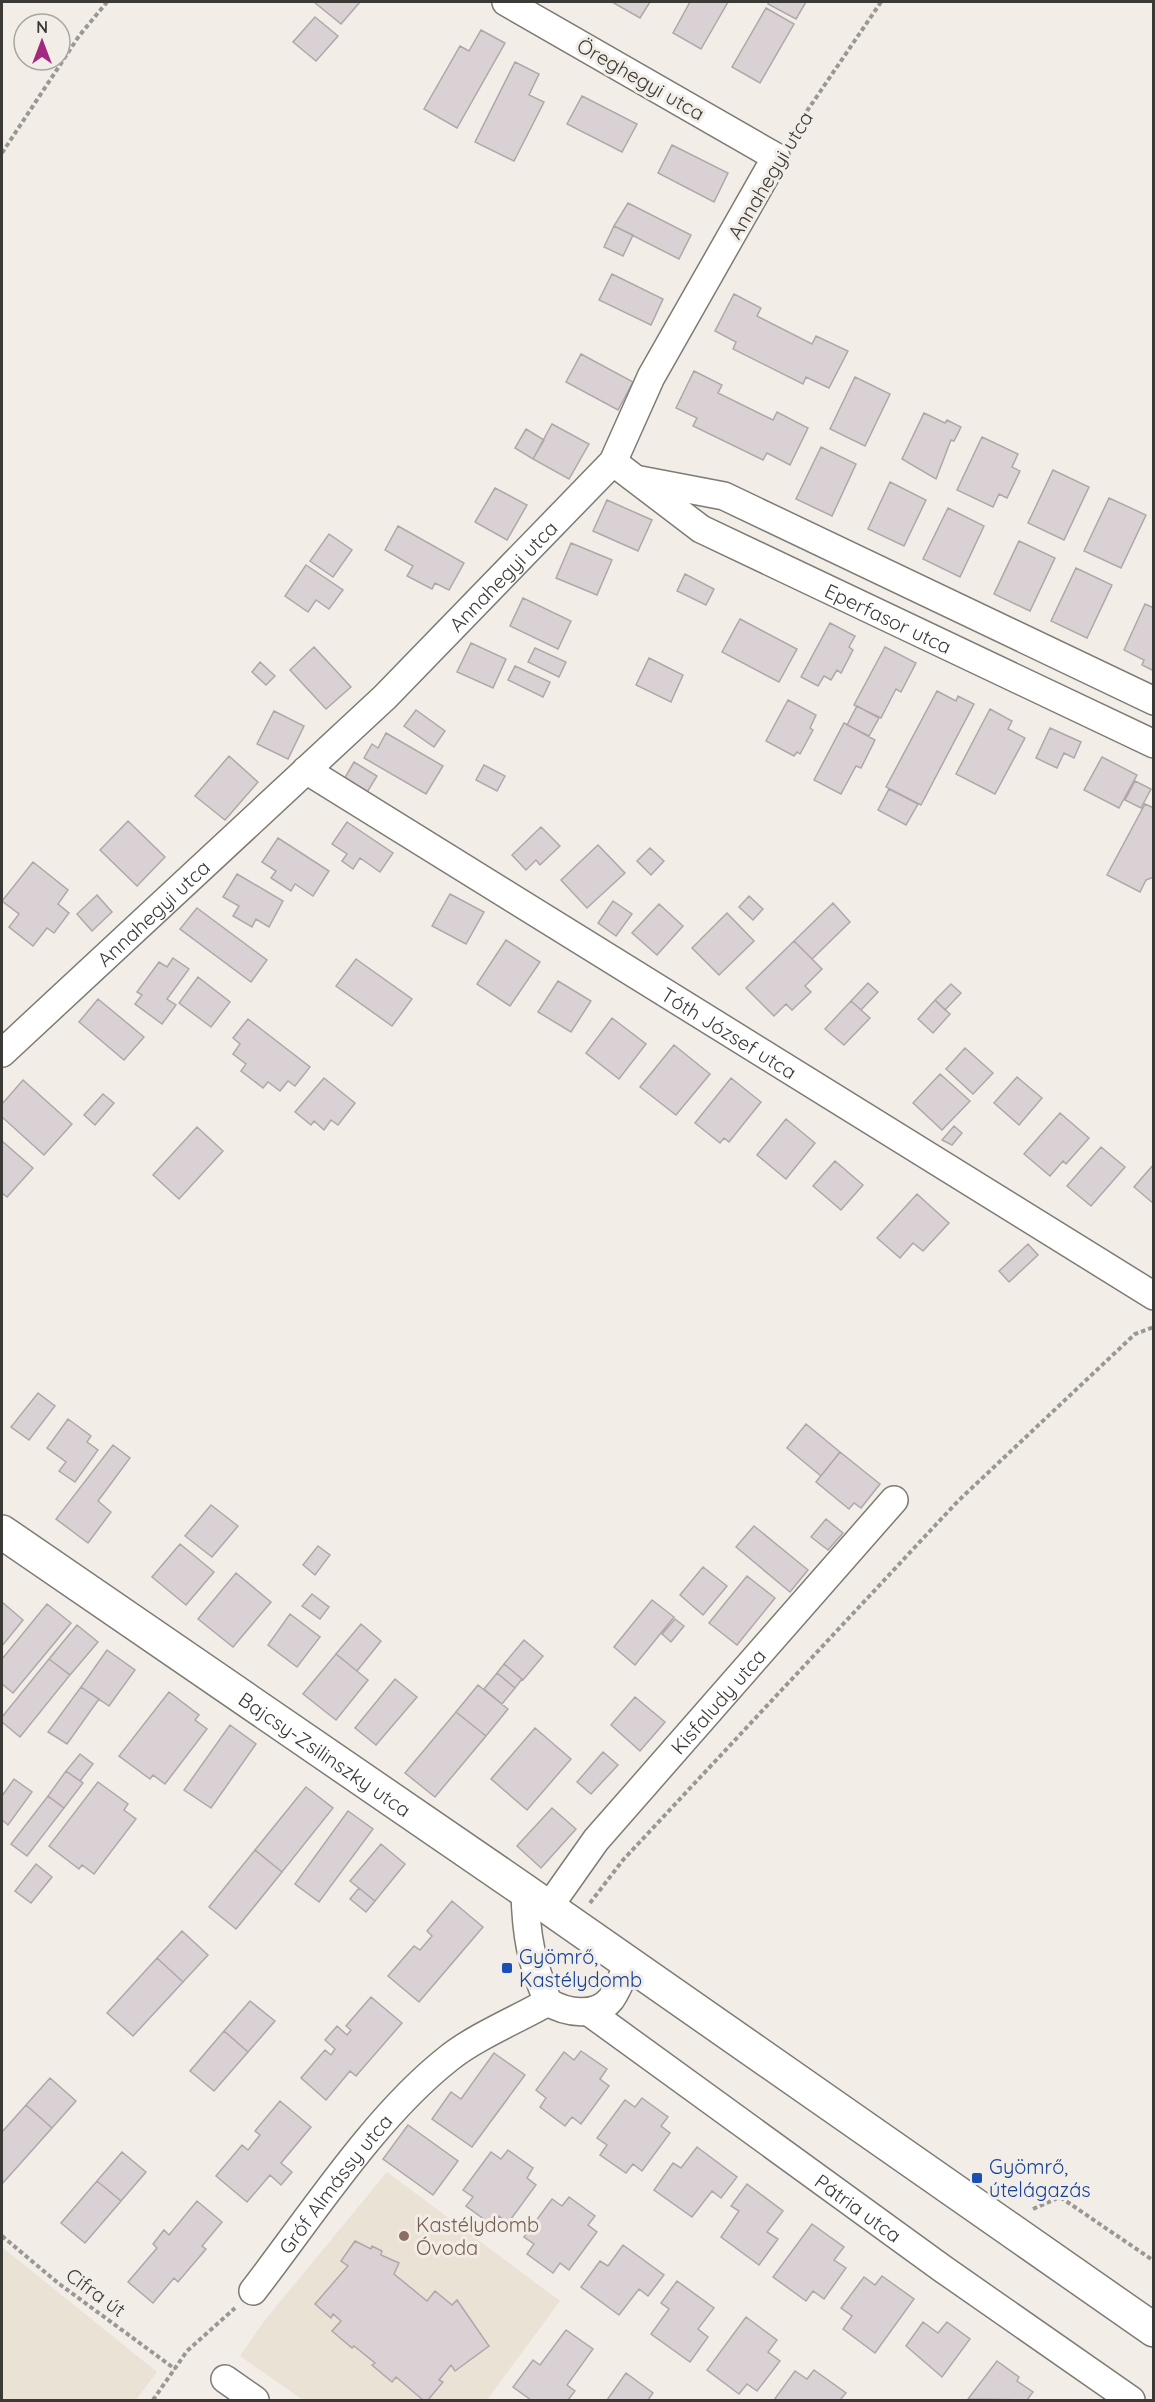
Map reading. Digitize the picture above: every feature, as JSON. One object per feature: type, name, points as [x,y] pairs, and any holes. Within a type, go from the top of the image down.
[{"type":"main road","name":"Bajcsy-Zsilinszky utca","points":[[2,1532],[548,1908],[1154,2330]]},
{"type":"street","name":"Öreghegyi utca","points":[[506,2],[776,157]]},
{"type":"street","name":"Annahegyi utca","points":[[2,1053],[385,697],[623,470],[651,377],[776,157]]},
{"type":"street","name":"Eperfasor utca","points":[[623,470],[724,495],[1154,701]]},
{"type":"street","name":"Eperfasor utca","points":[[623,470],[701,529],[1154,744]]},
{"type":"street","name":"Tóth József utca","points":[[306,770],[1154,1296]]},
{"type":"street","name":"Kisfaludy utca","points":[[548,1908],[597,1840],[894,1500]]},
{"type":"street","points":[[548,1908],[526,1933],[534,1966],[548,2002],[570,2011],[589,2012],[610,2000],[637,1970]]},
{"type":"street","name":"Gróf Almássy utca","points":[[254,2292],[379,2127],[432,2072],[452,2055],[548,2002]]},
{"type":"street","name":"Pátria utca","points":[[589,2012],[944,2269],[1131,2400]]},
{"type":"street","points":[[225,2379],[255,2400]]},
{"type":"path","points":[[2,153],[79,36],[107,2]]},
{"type":"path","name":"Annahegyi utca","points":[[776,157],[881,2]]},
{"type":"path","points":[[548,1908],[623,1860],[958,1501],[1136,1334],[1154,1327]]},
{"type":"path","points":[[1027,2212],[1060,2197],[1154,2260]]},
{"type":"path","name":"Cifra út","points":[[2,2236],[57,2283],[175,2369]]},
{"type":"path","points":[[153,2400],[187,2350],[254,2292]]},
{"type":"shaded area","name":"Kastélydomb Óvoda","points":[[387,2172],[560,2301],[487,2400],[303,2400],[240,2356],[265,2320]]},
{"type":"shaded area","points":[[2,2247],[157,2372],[136,2400],[2,2400]]},
{"type":"building","points":[[314,2],[360,2],[341,24]]},
{"type":"building","points":[[612,2],[650,2],[640,18]]},
{"type":"building","points":[[690,2],[728,2],[701,49],[673,33]]},
{"type":"building","points":[[769,2],[806,2],[796,19],[768,4]]},
{"type":"building","points":[[766,8],[794,24],[760,83],[732,67]]},
{"type":"building","points":[[315,17],[338,36],[316,61],[293,42]]},
{"type":"building","points":[[481,30],[505,43],[457,128],[424,109],[460,46],[469,51]]},
{"type":"building","points":[[515,62],[539,74],[529,95],[544,102],[514,161],[475,142]]},
{"type":"building","points":[[582,96],[637,124],[622,152],[567,124]]},
{"type":"building","points":[[672,145],[728,173],[714,202],[658,173]]},
{"type":"building","points":[[628,203],[691,235],[679,259],[614,226]]},
{"type":"building","points":[[614,226],[633,235],[623,256],[604,247]]},
{"type":"building","points":[[612,274],[663,299],[651,325],[599,300]]},
{"type":"building","points":[[734,294],[761,308],[757,316],[812,344],[816,336],[848,351],[829,388],[806,377],[803,384],[733,349],[736,342],[715,331]]},
{"type":"building","points":[[581,354],[633,382],[618,410],[566,382]]},
{"type":"building","points":[[694,371],[722,385],[718,393],[773,420],[777,412],[808,428],[790,465],[767,453],[763,460],[693,426],[697,418],[676,408]]},
{"type":"building","points":[[855,377],[890,394],[865,446],[830,429]]},
{"type":"building","points":[[924,413],[945,423],[947,420],[961,427],[954,441],[951,440],[936,479],[902,459]]},
{"type":"building","points":[[552,424],[589,444],[569,479],[533,459]]},
{"type":"building","points":[[526,429],[544,440],[533,459],[515,448]]},
{"type":"building","points":[[982,437],[1018,454],[1012,467],[1020,471],[1007,498],[999,494],[993,507],[957,490]]},
{"type":"building","points":[[821,447],[856,464],[832,516],[796,499]]},
{"type":"building","points":[[1053,470],[1089,487],[1064,540],[1028,523]]},
{"type":"building","points":[[890,482],[926,500],[904,546],[868,529]]},
{"type":"building","points":[[495,488],[527,505],[507,540],[475,522]]},
{"type":"building","points":[[1109,498],[1146,515],[1121,568],[1084,551]]},
{"type":"building","points":[[607,500],[652,520],[638,551],[593,531]]},
{"type":"building","points":[[948,508],[984,526],[960,577],[923,559]]},
{"type":"building","points":[[398,526],[464,563],[449,590],[435,583],[432,589],[407,576],[413,566],[385,550]]},
{"type":"building","points":[[329,534],[352,550],[333,577],[310,561]]},
{"type":"building","points":[[1019,541],[1055,558],[1030,611],[994,594]]},
{"type":"building","points":[[571,543],[612,560],[597,595],[556,578]]},
{"type":"building","points":[[306,565],[343,590],[329,609],[316,600],[308,612],[285,596]]},
{"type":"building","points":[[1076,568],[1112,585],[1087,638],[1051,621]]},
{"type":"building","points":[[685,574],[714,589],[706,605],[677,591]]},
{"type":"building","points":[[523,598],[571,621],[558,649],[510,626]]},
{"type":"building","points":[[1145,604],[1154,608],[1154,671],[1142,665],[1144,660],[1124,650]]},
{"type":"building","points":[[740,619],[797,649],[779,682],[722,652]]},
{"type":"building","points":[[830,623],[855,636],[849,647],[853,650],[841,673],[837,670],[831,680],[824,676],[818,686],[801,677]]},
{"type":"building","points":[[471,643],[506,659],[493,688],[457,672]]},
{"type":"building","points":[[314,647],[351,687],[326,709],[290,670]]},
{"type":"building","points":[[885,647],[916,663],[901,692],[896,689],[881,718],[854,705]]},
{"type":"building","points":[[535,648],[566,662],[559,677],[528,662]]},
{"type":"building","points":[[649,658],[683,675],[671,702],[636,685]]},
{"type":"building","points":[[260,662],[275,676],[266,685],[252,672]]},
{"type":"building","points":[[515,666],[550,682],[543,697],[508,680]]},
{"type":"building","points":[[937,691],[956,701],[958,696],[974,704],[921,805],[886,787]]},
{"type":"building","points":[[788,700],[816,715],[810,728],[813,730],[800,754],[797,752],[794,756],[766,741]]},
{"type":"building","points":[[857,706],[879,718],[869,736],[847,725]]},
{"type":"building","points":[[990,709],[1012,721],[1008,729],[1025,738],[995,794],[956,774]]},
{"type":"building","points":[[416,710],[445,731],[434,747],[404,726]]},
{"type":"building","points":[[274,711],[304,726],[288,759],[257,744]]},
{"type":"building","points":[[844,723],[875,740],[861,768],[856,766],[841,794],[814,780]]},
{"type":"building","points":[[1050,728],[1081,742],[1074,758],[1064,753],[1057,768],[1036,758]]},
{"type":"building","points":[[386,733],[443,766],[426,794],[364,758],[372,744],[378,748]]},
{"type":"building","points":[[229,756],[258,782],[225,820],[195,796]]},
{"type":"building","points":[[1102,757],[1137,775],[1119,808],[1084,790]]},
{"type":"building","points":[[354,762],[377,776],[366,794],[343,781]]},
{"type":"building","points":[[484,765],[505,776],[497,791],[476,780]]},
{"type":"building","points":[[1135,781],[1151,789],[1141,808],[1125,800]]},
{"type":"building","points":[[889,789],[918,804],[906,825],[878,810]]},
{"type":"building","points":[[1145,804],[1154,808],[1154,877],[1146,880],[1140,892],[1107,875]]},
{"type":"building","points":[[128,821],[165,857],[137,886],[100,850]]},
{"type":"building","points":[[347,822],[393,853],[380,872],[360,858],[353,869],[342,861],[347,854],[332,844]]},
{"type":"building","points":[[541,827],[560,846],[540,865],[536,860],[526,870],[512,855]]},
{"type":"building","points":[[278,838],[329,871],[313,896],[295,884],[291,891],[271,878],[276,871],[262,862]]},
{"type":"building","points":[[598,845],[625,873],[587,908],[561,880]]},
{"type":"building","points":[[650,848],[664,861],[651,875],[637,861]]},
{"type":"building","points":[[33,862],[68,890],[58,904],[69,913],[54,933],[47,928],[33,946],[9,927],[19,914],[2,901]]},
{"type":"building","points":[[237,874],[283,901],[269,927],[256,919],[252,927],[233,916],[239,906],[223,897]]},
{"type":"building","points":[[450,894],[484,912],[466,944],[432,926]]},
{"type":"building","points":[[97,895],[112,912],[92,931],[77,914]]},
{"type":"building","points":[[749,896],[763,909],[753,920],[739,907]]},
{"type":"building","points":[[613,901],[632,914],[616,936],[598,923]]},
{"type":"building","points":[[833,903],[850,922],[812,959],[794,941]]},
{"type":"building","points":[[659,904],[683,926],[657,955],[632,933]]},
{"type":"building","points":[[197,908],[267,960],[251,982],[180,929]]},
{"type":"building","points":[[727,913],[754,941],[719,975],[692,948]]},
{"type":"building","points":[[506,940],[540,962],[510,1006],[477,984]]},
{"type":"building","points":[[794,941],[822,969],[805,986],[811,992],[792,1010],[786,1004],[774,1016],[746,988]]},
{"type":"building","points":[[173,958],[189,969],[167,999],[176,1005],[162,1024],[135,1004],[142,995],[137,992],[159,962],[167,967]]},
{"type":"building","points":[[356,959],[412,999],[392,1026],[336,986]]},
{"type":"building","points":[[198,977],[230,1002],[211,1027],[179,1003]]},
{"type":"building","points":[[558,981],[591,1001],[571,1032],[538,1012]]},
{"type":"building","points":[[868,983],[878,992],[861,1010],[851,1001]]},
{"type":"building","points":[[951,984],[961,993],[945,1010],[935,1000]]},
{"type":"building","points":[[98,999],[144,1037],[124,1060],[79,1022]]},
{"type":"building","points":[[935,1000],[950,1014],[933,1033],[918,1019]]},
{"type":"building","points":[[851,1001],[870,1018],[844,1045],[825,1029]]},
{"type":"building","points":[[612,1018],[646,1044],[619,1079],[586,1053]]},
{"type":"building","points":[[248,1019],[310,1067],[295,1086],[288,1081],[280,1091],[268,1082],[263,1088],[241,1071],[246,1064],[233,1054],[240,1044],[233,1038]]},
{"type":"building","points":[[674,1045],[710,1074],[676,1115],[640,1087]]},
{"type":"building","points":[[965,1048],[993,1073],[973,1094],[946,1069]]},
{"type":"building","points":[[940,1074],[970,1101],[942,1130],[913,1103]]},
{"type":"building","points":[[1017,1077],[1042,1098],[1019,1125],[994,1103]]},
{"type":"building","points":[[324,1078],[355,1103],[338,1125],[331,1120],[324,1130],[314,1121],[311,1125],[295,1112]]},
{"type":"building","points":[[731,1078],[761,1102],[729,1142],[724,1138],[720,1143],[695,1123]]},
{"type":"building","points":[[23,1080],[72,1124],[44,1155],[2,1117],[2,1104]]},
{"type":"building","points":[[103,1094],[114,1103],[95,1125],[84,1115]]},
{"type":"building","points":[[1060,1113],[1089,1138],[1066,1164],[1063,1161],[1050,1176],[1024,1154]]},
{"type":"building","points":[[786,1119],[815,1143],[786,1179],[757,1155]]},
{"type":"building","points":[[954,1126],[962,1133],[952,1145],[942,1140]]},
{"type":"building","points":[[197,1127],[223,1151],[179,1199],[153,1175]]},
{"type":"building","points":[[2,1141],[33,1168],[7,1197],[2,1193]]},
{"type":"building","points":[[1101,1147],[1125,1167],[1091,1206],[1067,1186]]},
{"type":"building","points":[[835,1161],[863,1185],[841,1210],[813,1186]]},
{"type":"building","points":[[1154,1164],[1154,1204],[1134,1187]]},
{"type":"building","points":[[917,1194],[949,1223],[923,1251],[913,1243],[900,1258],[877,1238]]},
{"type":"building","points":[[1028,1244],[1038,1255],[1009,1282],[999,1271]]},
{"type":"building","points":[[38,1393],[55,1406],[29,1440],[11,1427]]},
{"type":"building","points":[[68,1419],[91,1436],[87,1442],[98,1450],[75,1482],[59,1471],[66,1462],[47,1448]]},
{"type":"building","points":[[806,1424],[840,1452],[821,1476],[787,1448]]},
{"type":"building","points":[[113,1445],[130,1458],[98,1501],[111,1512],[88,1543],[56,1519]]},
{"type":"building","points":[[840,1452],[880,1484],[861,1508],[854,1503],[849,1509],[816,1482]]},
{"type":"building","points":[[211,1505],[238,1526],[212,1557],[185,1536]]},
{"type":"building","points":[[826,1519],[843,1533],[828,1550],[811,1537]]},
{"type":"building","points":[[754,1526],[808,1570],[790,1592],[736,1547]]},
{"type":"building","points":[[180,1544],[214,1572],[186,1605],[152,1577]]},
{"type":"building","points":[[318,1546],[330,1555],[315,1575],[303,1565]]},
{"type":"building","points":[[703,1567],[727,1586],[703,1615],[680,1595]]},
{"type":"building","points":[[236,1573],[271,1602],[233,1647],[198,1619]]},
{"type":"building","points":[[747,1576],[775,1598],[737,1645],[709,1623]]},
{"type":"building","points":[[312,1594],[329,1607],[320,1619],[302,1606]]},
{"type":"building","points":[[652,1600],[674,1617],[635,1665],[614,1647]]},
{"type":"building","points":[[2,1602],[23,1620],[2,1646]]},
{"type":"building","points":[[47,1604],[71,1623],[13,1693],[2,1684],[2,1659]]},
{"type":"building","points":[[290,1614],[320,1637],[297,1667],[268,1645]]},
{"type":"building","points":[[675,1619],[684,1626],[671,1642],[662,1634]]},
{"type":"building","points":[[361,1624],[381,1641],[357,1671],[336,1654]]},
{"type":"building","points":[[77,1625],[98,1642],[70,1675],[49,1659]]},
{"type":"building","points":[[524,1640],[543,1656],[523,1680],[504,1664]]},
{"type":"building","points":[[107,1650],[135,1670],[109,1706],[81,1687]]},
{"type":"building","points":[[336,1654],[368,1680],[336,1720],[303,1694]]},
{"type":"building","points":[[49,1659],[70,1675],[20,1737],[2,1722],[2,1717]]},
{"type":"building","points":[[504,1664],[522,1679],[515,1688],[497,1673]]},
{"type":"building","points":[[497,1673],[515,1688],[502,1704],[484,1689]]},
{"type":"building","points":[[395,1679],[417,1697],[376,1745],[355,1728]]},
{"type":"building","points":[[478,1685],[508,1709],[486,1736],[456,1712]]},
{"type":"building","points":[[81,1687],[99,1699],[67,1744],[48,1732]]},
{"type":"building","points":[[169,1692],[199,1715],[195,1720],[207,1729],[165,1784],[153,1775],[150,1779],[119,1756]]},
{"type":"building","points":[[635,1697],[665,1722],[640,1751],[611,1725]]},
{"type":"building","points":[[456,1712],[486,1736],[435,1797],[405,1773]]},
{"type":"building","points":[[230,1725],[256,1744],[211,1808],[184,1790]]},
{"type":"building","points":[[535,1728],[571,1759],[527,1810],[491,1779]]},
{"type":"building","points":[[603,1752],[618,1765],[591,1794],[577,1782]]},
{"type":"building","points":[[80,1754],[93,1764],[80,1781],[66,1771]]},
{"type":"building","points":[[66,1771],[83,1783],[64,1808],[48,1796]]},
{"type":"building","points":[[14,1779],[32,1792],[8,1825],[2,1820],[2,1796]]},
{"type":"building","points":[[98,1782],[128,1804],[124,1810],[136,1819],[94,1874],[82,1865],[79,1869],[49,1846]]},
{"type":"building","points":[[306,1787],[333,1808],[282,1872],[255,1850]]},
{"type":"building","points":[[48,1796],[64,1808],[27,1856],[11,1844]]},
{"type":"building","points":[[552,1808],[576,1829],[541,1868],[517,1846]]},
{"type":"building","points":[[348,1811],[373,1829],[319,1902],[295,1884]]},
{"type":"building","points":[[381,1844],[405,1864],[375,1901],[350,1881]]},
{"type":"building","points":[[255,1850],[282,1872],[236,1929],[209,1907]]},
{"type":"building","points":[[36,1864],[52,1877],[31,1903],[15,1891]]},
{"type":"building","points":[[359,1888],[375,1901],[366,1912],[350,1899]]},
{"type":"building","points":[[452,1901],[483,1927],[419,2002],[388,1976],[414,1946],[420,1950],[432,1936],[427,1931]]},
{"type":"building","points":[[182,1931],[208,1955],[183,1982],[157,1958]]},
{"type":"building","points":[[157,1958],[183,1982],[133,2036],[107,2013]]},
{"type":"building","points":[[371,1997],[402,2023],[356,2076],[350,2071],[326,2100],[301,2078],[325,2050],[331,2055],[335,2049],[325,2040],[337,2026],[347,2035],[351,2030],[346,2026]]},
{"type":"building","points":[[250,2001],[275,2021],[248,2052],[224,2031]]},
{"type":"building","points":[[224,2031],[248,2052],[214,2091],[190,2071]]},
{"type":"building","points":[[581,2051],[607,2069],[600,2079],[609,2086],[581,2124],[572,2117],[565,2126],[540,2107],[546,2098],[536,2090],[564,2052],[574,2060]]},
{"type":"building","points":[[494,2053],[525,2075],[472,2147],[432,2119],[451,2092],[461,2099]]},
{"type":"building","points":[[50,2078],[76,2101],[52,2128],[26,2105]]},
{"type":"building","points":[[642,2098],[668,2117],[661,2126],[670,2133],[642,2171],[633,2164],[626,2173],[600,2155],[607,2145],[597,2138],[625,2100],[635,2107]]},
{"type":"building","points":[[280,2101],[311,2127],[281,2163],[292,2172],[281,2185],[270,2175],[247,2202],[216,2176],[242,2145],[248,2150],[260,2135],[255,2131]]},
{"type":"building","points":[[26,2105],[52,2128],[2,2184],[2,2132]]},
{"type":"building","points":[[408,2125],[458,2161],[433,2195],[383,2159]]},
{"type":"building","points":[[697,2147],[737,2177],[721,2198],[712,2191],[692,2217],[654,2190],[673,2163],[681,2168]]},
{"type":"building","points":[[508,2150],[533,2168],[527,2178],[536,2185],[508,2223],[499,2216],[492,2225],[466,2206],[473,2197],[463,2190],[491,2152],[501,2159]]},
{"type":"building","points":[[122,2152],[146,2172],[121,2201],[97,2181]]},
{"type":"building","points":[[97,2181],[121,2201],[85,2243],[61,2223]]},
{"type":"building","points":[[747,2184],[783,2211],[767,2232],[778,2239],[759,2265],[721,2237],[739,2211],[731,2206]]},
{"type":"building","points":[[569,2197],[595,2216],[588,2225],[597,2232],[569,2270],[560,2263],[553,2273],[527,2254],[534,2244],[524,2237],[552,2199],[562,2206]]},
{"type":"building","points":[[197,2201],[222,2222],[202,2246],[206,2249],[178,2282],[174,2278],[153,2303],[128,2282],[157,2248],[153,2244],[164,2230],[169,2235]]},
{"type":"building","points":[[812,2224],[844,2247],[834,2260],[846,2268],[824,2299],[813,2291],[806,2301],[773,2277]]},
{"type":"building","points":[[355,2241],[371,2249],[372,2246],[382,2251],[381,2255],[399,2263],[394,2274],[427,2301],[435,2291],[452,2305],[457,2300],[489,2346],[455,2371],[451,2365],[439,2380],[443,2382],[428,2400],[423,2400],[396,2377],[392,2382],[372,2365],[375,2363],[332,2331],[341,2321],[333,2314],[331,2318],[315,2304],[348,2266],[341,2261]]},
{"type":"building","points":[[623,2245],[664,2275],[648,2296],[639,2289],[619,2315],[581,2287],[600,2261],[608,2266]]},
{"type":"building","points":[[882,2276],[914,2299],[875,2353],[843,2329],[852,2316],[841,2308],[864,2277],[875,2285]]},
{"type":"building","points":[[677,2281],[714,2308],[698,2329],[708,2337],[690,2362],[651,2334],[669,2309],[661,2303]]},
{"type":"building","points":[[746,2317],[777,2340],[768,2352],[780,2361],[757,2391],[747,2384],[739,2394],[707,2370]]},
{"type":"building","points":[[923,2322],[938,2333],[947,2322],[970,2339],[942,2377],[906,2346]]},
{"type":"building","points":[[566,2330],[593,2349],[567,2385],[575,2391],[568,2400],[531,2400],[513,2387],[533,2360],[540,2365]]},
{"type":"building","points":[[997,2361],[1019,2377],[1017,2381],[1033,2392],[1027,2400],[968,2399]]},
{"type":"building","points":[[814,2370],[846,2393],[840,2400],[774,2400],[795,2371],[807,2379]]},
{"type":"building","points":[[626,2373],[653,2393],[648,2400],[607,2400]]},
{"type":"place","name":"Gyömrő, Kastélydomb","points":[[507,1968]]},
{"type":"place","name":"Gyömrő, útelágazás","points":[[977,2178]]},
{"type":"place","name":"Kastélydomb Óvoda","points":[[404,2236]]}]
